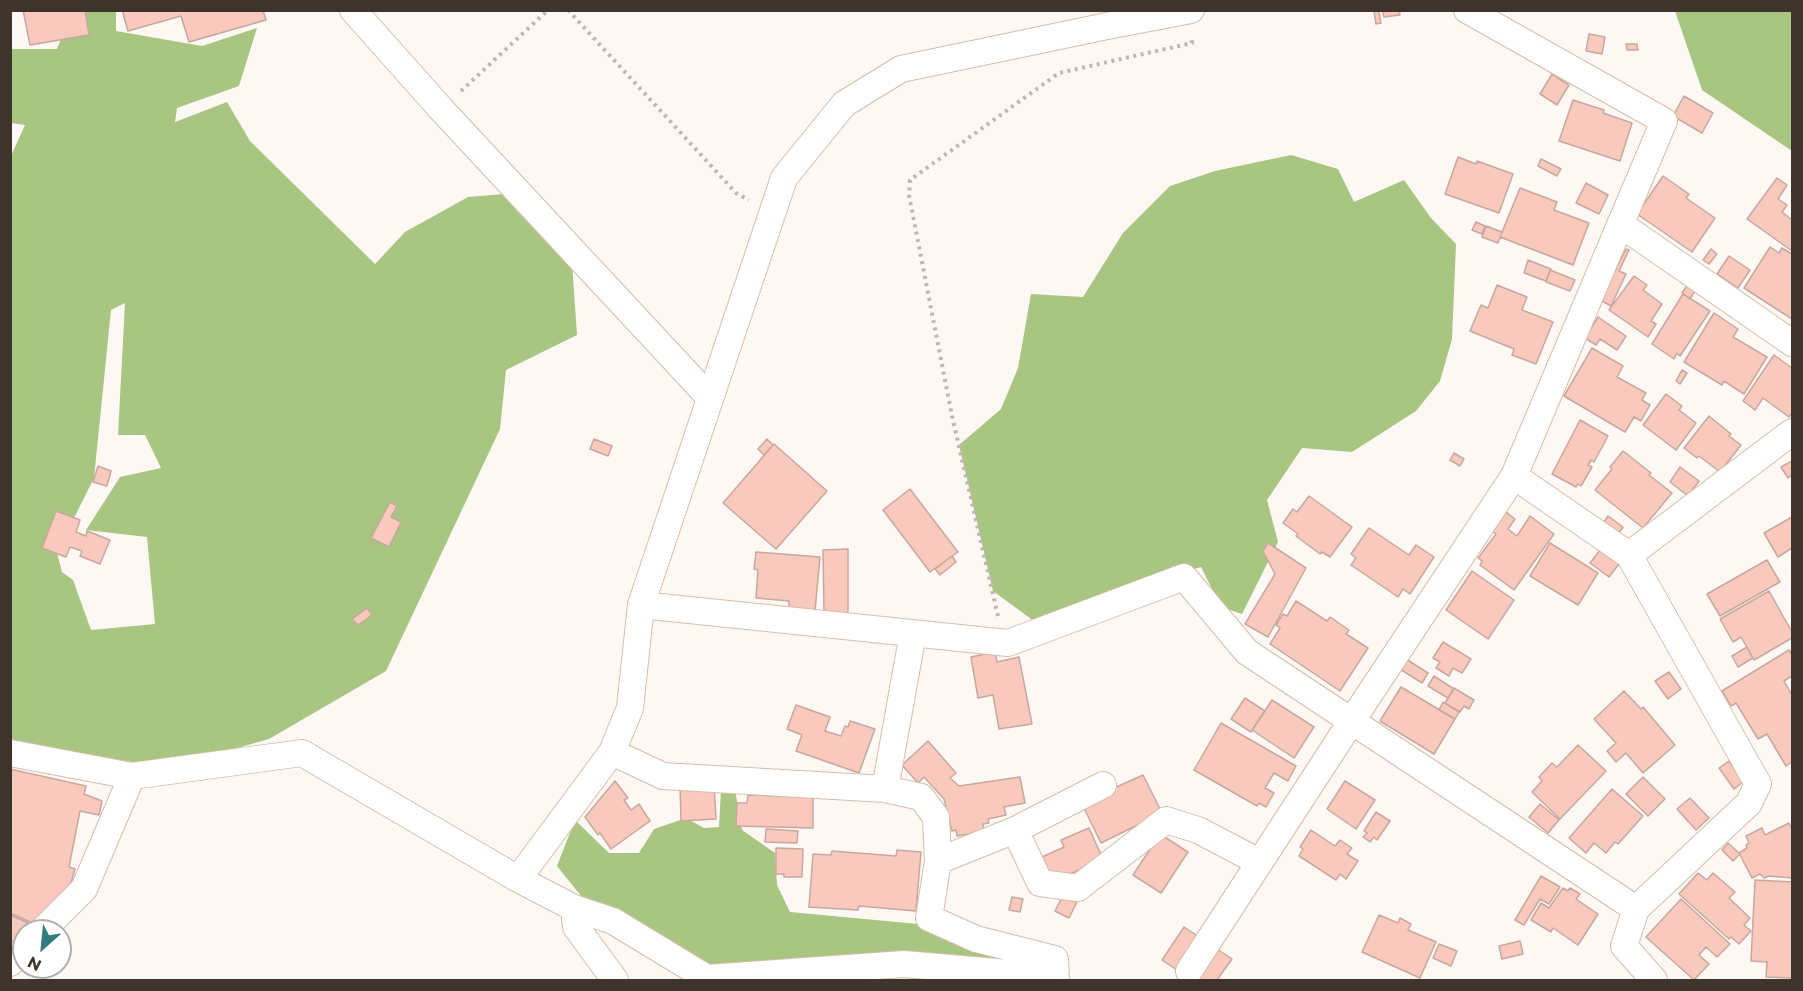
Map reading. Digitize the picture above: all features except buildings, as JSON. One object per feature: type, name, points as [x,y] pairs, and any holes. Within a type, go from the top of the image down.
[{"type":"street","points":[[353,10],[441,110],[710,398]]},
{"type":"street","points":[[1188,971],[1514,476],[1664,121],[1467,10]]},
{"type":"street","points":[[518,879],[612,752],[630,708],[641,605],[784,178],[844,104],[901,69],[1190,11]]},
{"type":"street","points":[[1620,224],[1792,343]]},
{"type":"street","points":[[1629,555],[1792,432]]},
{"type":"street","points":[[1514,476],[1629,555],[1758,784],[1749,803],[1636,909],[1624,946],[1654,981]]},
{"type":"street","points":[[641,605],[1008,643],[1184,577],[1247,652],[1636,909]]},
{"type":"street","points":[[885,789],[913,633]]},
{"type":"street","points":[[612,752],[663,776],[885,789],[921,797],[936,817],[938,861],[929,918],[976,939],[1055,959],[1056,981]]},
{"type":"street","points":[[10,753],[132,776],[302,753],[518,879],[574,908],[613,921],[706,978],[904,964],[1031,975],[1046,981]]},
{"type":"street","points":[[54,919],[84,889],[132,776]]},
{"type":"street","points":[[938,861],[1015,830],[1103,784]]},
{"type":"street","points":[[1015,830],[1040,883],[1069,887],[1078,888],[1166,820],[1198,830],[1259,862]]},
{"type":"street","points":[[574,908],[576,927],[615,981]]},
{"type":"path","points":[[441,110],[548,10]]},
{"type":"path","points":[[568,10],[736,193],[772,213]]},
{"type":"path","points":[[1008,643],[999,621],[952,416],[909,195],[910,180],[1059,73],[1192,43],[1190,11]]},
{"type":"green space","points":[[72,11],[116,11],[116,31],[202,46],[257,28],[239,86],[177,108],[175,122],[227,102],[250,141],[375,264],[405,232],[468,197],[504,194],[571,249],[577,335],[506,370],[500,429],[386,671],[269,739],[202,758],[121,766],[11,743],[10,158],[25,125],[11,123],[11,49],[57,49]],"holes":[[[125,303],[118,435],[145,435],[161,468],[120,477],[86,530],[147,537],[155,624],[91,630],[73,580],[62,572],[52,534],[75,516],[94,478],[111,310]]]},
{"type":"green space","points":[[1675,11],[1792,11],[1792,151],[1702,90]]},
{"type":"green space","points":[[1291,155],[1338,169],[1354,202],[1404,180],[1431,218],[1456,244],[1452,339],[1440,381],[1416,411],[1352,452],[1302,448],[1267,500],[1278,542],[1242,614],[1221,607],[1201,567],[1038,624],[993,591],[959,445],[1001,409],[1018,368],[1031,294],[1083,297],[1123,233],[1170,186],[1215,171]]},
{"type":"green space","points":[[721,790],[735,790],[742,830],[775,853],[777,885],[790,912],[918,924],[963,948],[1037,960],[708,970],[582,897],[557,866],[575,820],[609,853],[639,853],[654,829],[686,818],[704,828],[719,827]]}]
